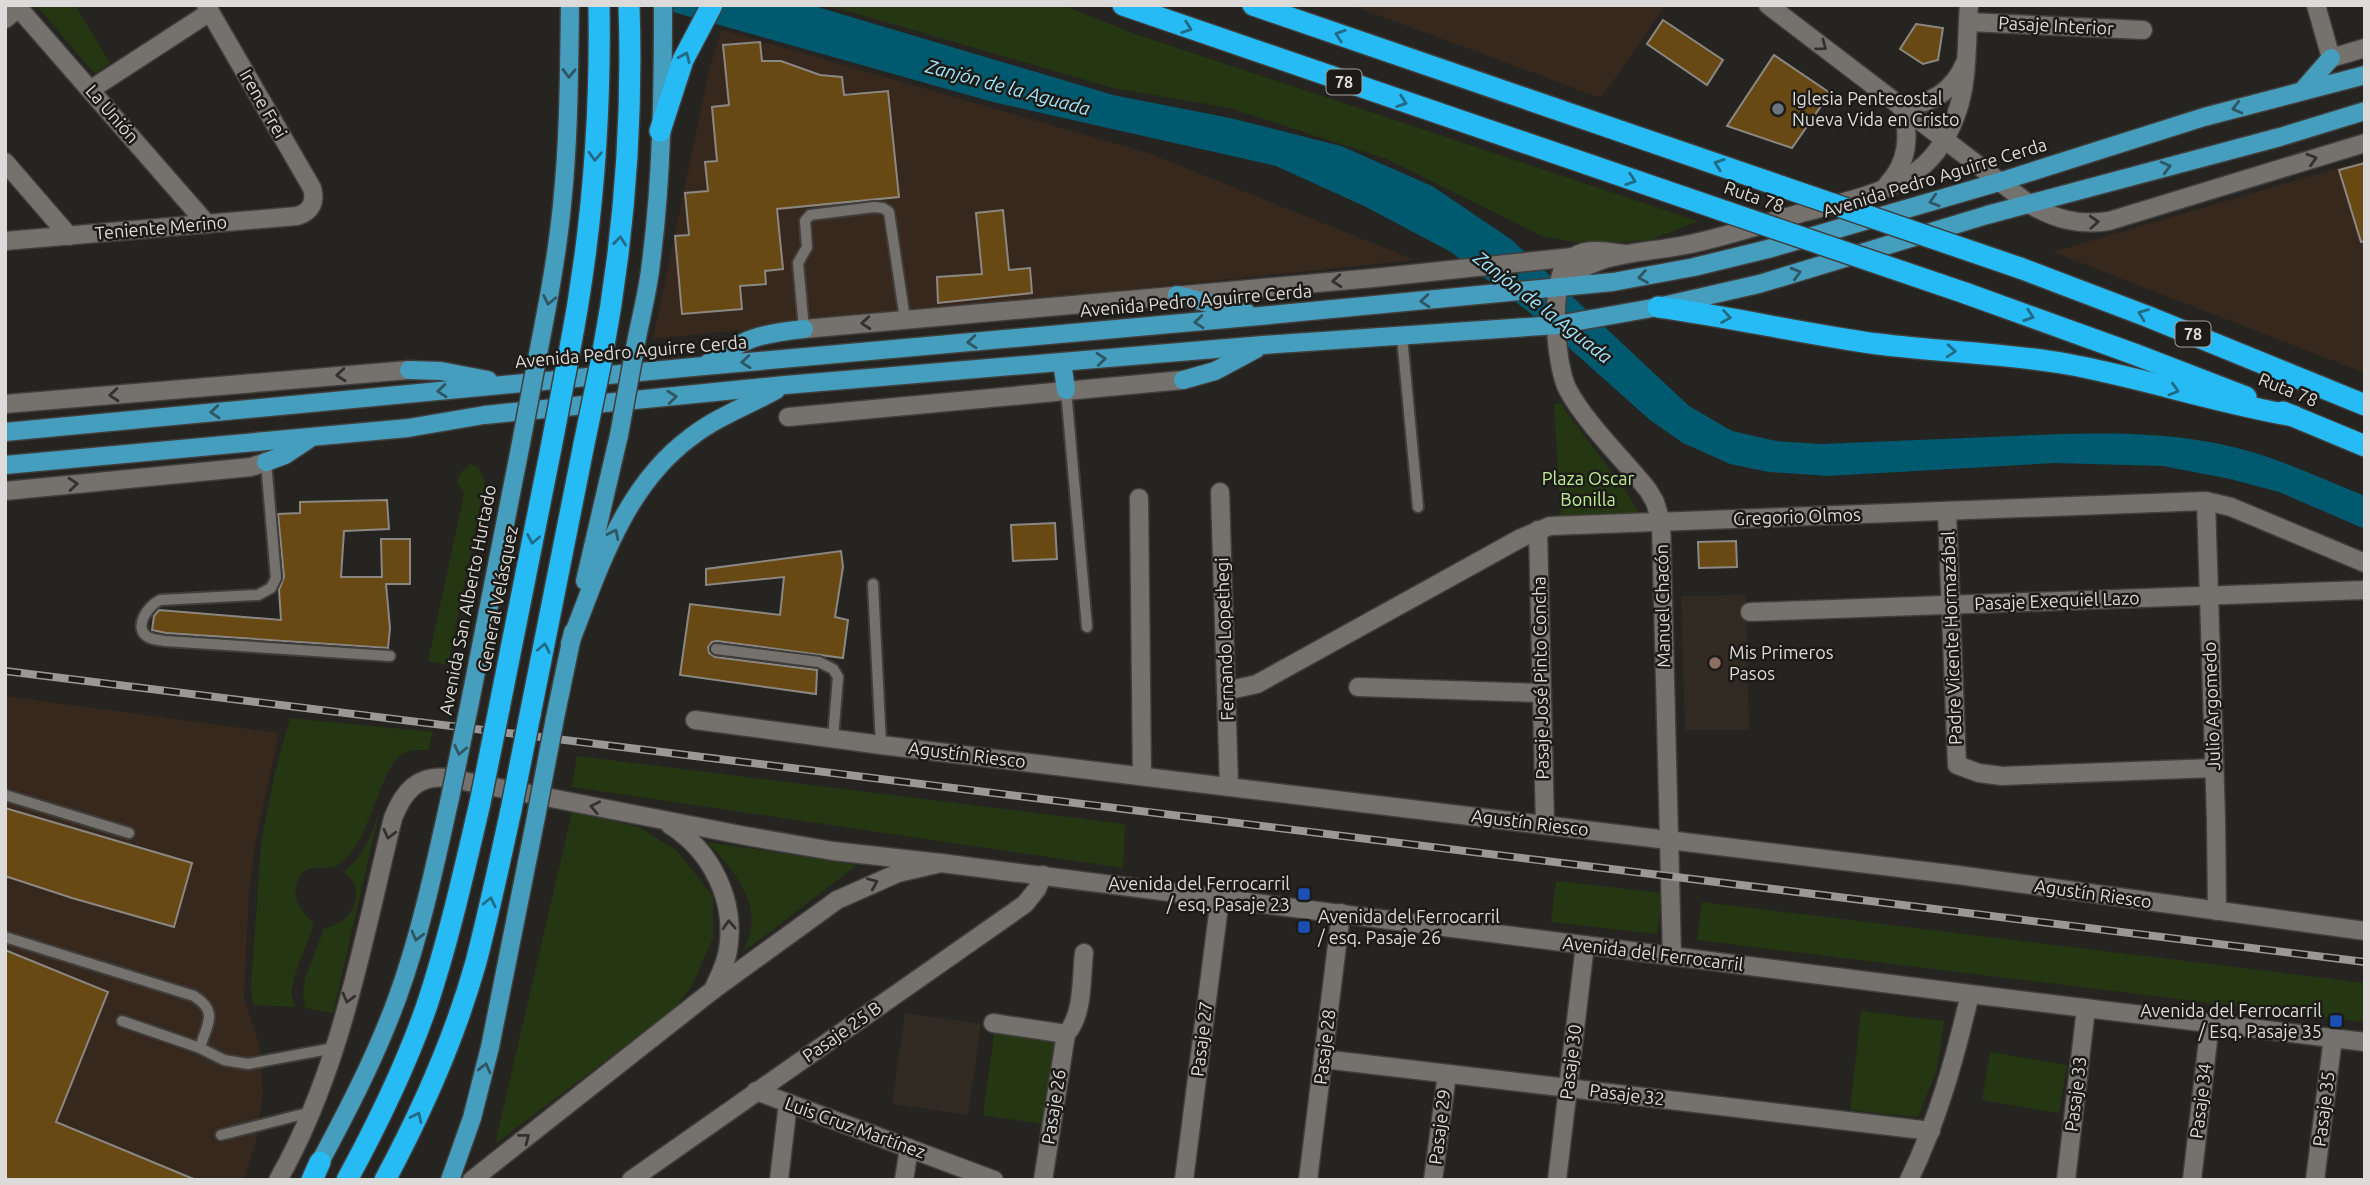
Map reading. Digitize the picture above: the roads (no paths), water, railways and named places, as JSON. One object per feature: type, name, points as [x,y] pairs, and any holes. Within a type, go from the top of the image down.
[{"type":"highway","points":[[660,131],[674,83],[697,30],[712,5]]},
{"type":"highway","name":"Ruta 78","points":[[1123,5],[1965,293],[2134,354],[2365,446]]},
{"type":"highway","name":"Ruta 78","points":[[1253,5],[2020,268],[2365,405]]},
{"type":"highway","name":"General Velásquez","points":[[347,1180],[391,1095],[427,1005],[454,914],[480,803],[585,266],[597,114],[599,10]]},
{"type":"highway","points":[[385,1180],[428,1092],[461,1007],[475,964],[511,810],[603,356],[618,261],[626,186],[629,13]]},
{"type":"highway","points":[[1658,307],[1865,342],[2065,364],[2110,372],[2228,404],[2294,416]]},
{"type":"main road","name":"Avenida San Alberto Hurtado","points":[[314,1174],[363,1080],[398,996],[425,907],[450,798],[552,286],[562,205],[568,113],[570,5]]},
{"type":"main road","points":[[450,1180],[472,1118],[490,1047],[570,643],[619,435],[651,267],[659,179],[663,5]]},
{"type":"main road","points":[[2303,90],[2331,58]]},
{"type":"main road","name":"Avenida Pedro Aguirre Cerda","points":[[5,432],[1558,288],[1569,268],[1654,275],[1731,259],[1999,182],[2204,117],[2365,75]]},
{"type":"main road","points":[[5,465],[408,428],[484,415],[785,385],[1263,345],[1557,325],[1658,307],[1783,277],[2029,204],[2280,137],[2365,111]]},
{"type":"main road","points":[[1177,295],[1261,316]]},
{"type":"main road","points":[[704,366],[746,340],[765,333],[804,329]]},
{"type":"main road","points":[[1183,380],[1215,371],[1263,345]]},
{"type":"main road","points":[[1062,362],[1066,390]]},
{"type":"main road","points":[[409,370],[441,372],[510,384]]},
{"type":"main road","points":[[570,643],[616,530],[656,469],[680,445],[705,427],[785,385]]},
{"type":"main road","points":[[266,462],[285,455],[312,437]]},
{"type":"street","points":[[1768,5],[2029,204],[2066,220],[2087,223],[2109,221],[2365,143]]},
{"type":"street","points":[[2316,5],[2331,58],[2365,48]]},
{"type":"street","points":[[90,90],[208,9]]},
{"type":"street","name":"Irene Frei","points":[[208,9],[312,188],[312,204]]},
{"type":"street","name":"La Unión","points":[[13,11],[90,90],[207,224]]},
{"type":"street","points":[[1569,268],[1703,240],[1884,188],[1918,170],[1945,139],[1957,114],[1962,98],[1968,13]]},
{"type":"street","name":"Pasaje Interior","points":[[1968,13],[2143,30]]},
{"type":"street","points":[[1901,106],[1935,99],[1954,84],[1965,63]]},
{"type":"street","points":[[1884,188],[1897,173],[1907,145],[1907,125],[1901,106]]},
{"type":"street","points":[[5,162],[69,236]]},
{"type":"street","name":"Teniente Merino","points":[[5,241],[297,216],[309,210],[312,204]]},
{"type":"street","name":"Avenida Pedro Aguirre Cerda","points":[[804,329],[1453,269],[1569,268]]},
{"type":"street","name":"Manuel Chacón","points":[[1558,288],[1557,353],[1567,389],[1648,490],[1661,522],[1672,956]]},
{"type":"street","points":[[5,404],[409,370]]},
{"type":"street","points":[[788,417],[1183,380]]},
{"type":"street","points":[[5,491],[251,467],[266,462]]},
{"type":"street","name":"Fernando Lopethegi","points":[[1220,492],[1229,786]]},
{"type":"street","points":[[1139,498],[1142,776]]},
{"type":"street","name":"Gregorio Olmos","points":[[1226,691],[1257,684],[1521,538],[1550,526],[2206,501],[2231,507],[2365,563]]},
{"type":"street","name":"Julio Argomedo","points":[[2206,501],[2217,911]]},
{"type":"street","name":"Padre Vicente Hormazábal","points":[[1947,512],[1957,765],[1979,773],[2002,776],[2214,768]]},
{"type":"street","name":"Pasaje José Pinto Concha","points":[[1538,530],[1545,825]]},
{"type":"street","name":"Pasaje Exequiel Lazo","points":[[1750,612],[2365,590]]},
{"type":"street","points":[[1358,687],[1542,693]]},
{"type":"street","name":"Agustín Riesco","points":[[695,720],[881,745],[1972,877],[2365,931]]},
{"type":"street","name":"Avenida del Ferrocarril","points":[[278,1180],[311,1112],[334,1048],[393,818],[411,787],[438,776],[662,821],[833,851],[2365,1042]]},
{"type":"street","points":[[662,821],[690,840],[701,852],[715,873],[725,897],[730,933],[728,952],[713,990]]},
{"type":"street","points":[[472,1180],[713,990],[837,900],[898,873],[941,863]]},
{"type":"street","name":"Pasaje 25 B","points":[[631,1180],[1025,904],[1037,889],[1042,875]]},
{"type":"street","name":"Pasaje 27","points":[[1184,1180],[1220,898]]},
{"type":"street","name":"Pasaje 28","points":[[1308,1180],[1341,913]]},
{"type":"street","name":"Pasaje 30","points":[[1557,1180],[1585,945]]},
{"type":"street","name":"Pasaje 26","points":[[1042,1180],[1066,1034],[1073,1026],[1077,1014],[1084,953]]},
{"type":"street","points":[[1909,1180],[1947,1088],[1970,994]]},
{"type":"street","name":"Pasaje 33","points":[[2066,1180],[2086,1008]]},
{"type":"street","points":[[993,1023],[1066,1034]]},
{"type":"street","name":"Pasaje 34","points":[[2192,1180],[2210,1023]]},
{"type":"street","name":"Pasaje 35","points":[[2315,1180],[2333,1038]]},
{"type":"street","name":"Pasaje 32","points":[[1323,1059],[1931,1131]]},
{"type":"street","name":"Pasaje 29","points":[[1433,1180],[1447,1073]]},
{"type":"street","name":"Luis Cruz Martínez","points":[[756,1091],[994,1180]]},
{"type":"street","points":[[779,1180],[788,1104]]},
{"type":"street","points":[[905,1180],[909,1148]]},
{"type":"lane","points":[[804,329],[798,263],[807,247],[804,220],[810,215],[874,207],[889,212],[905,319]]},
{"type":"lane","points":[[1402,337],[1418,507]]},
{"type":"lane","points":[[1066,390],[1087,627]]},
{"type":"lane","points":[[266,462],[275,579],[271,588],[258,595],[160,600],[147,609],[142,626],[144,634],[151,639],[166,641],[390,656]]},
{"type":"lane","points":[[873,584],[881,745]]},
{"type":"lane","points":[[716,649],[819,662],[833,669],[838,677],[833,738]]},
{"type":"lane","points":[[5,795],[129,833]]},
{"type":"lane","points":[[5,937],[194,996],[207,1004],[210,1012],[200,1048]]},
{"type":"lane","points":[[122,1021],[200,1048],[225,1060],[248,1064],[334,1048]]},
{"type":"lane","points":[[221,1135],[311,1112]]},
{"type":"water","name":"Zanjón de la Aguada","points":[[648,5],[811,5],[1113,95],[1230,118],[1341,146],[1432,186],[1512,240],[1689,406],[1732,431],[1776,441],[1821,444],[2039,435],[2169,436],[2220,444],[2257,454],[2365,496],[2365,529],[2279,492],[2163,466],[2055,463],[1828,476],[1769,472],[1730,464],[1683,443],[1650,420],[1530,313],[1451,252],[1364,206],[1276,166],[993,102]]},
{"type":"railway","points":[[5,671],[2365,962]]},
{"type":"place","name":"Iglesia Pentecostal Nueva Vida en Cristo","points":[[1778,109]]},
{"type":"place","name":"Mis Primeros Pasos","points":[[1715,663]]},
{"type":"place","name":"Avenida del Ferrocarril / esq. Pasaje 23","points":[[1304,894]]},
{"type":"place","name":"Avenida del Ferrocarril / esq. Pasaje 26","points":[[1304,927]]},
{"type":"place","name":"Avenida del Ferrocarril / Esq. Pasaje 35","points":[[2336,1021]]},
{"type":"park label","name":"Plaza Oscar Bonilla","points":[[1588,489]]}]
